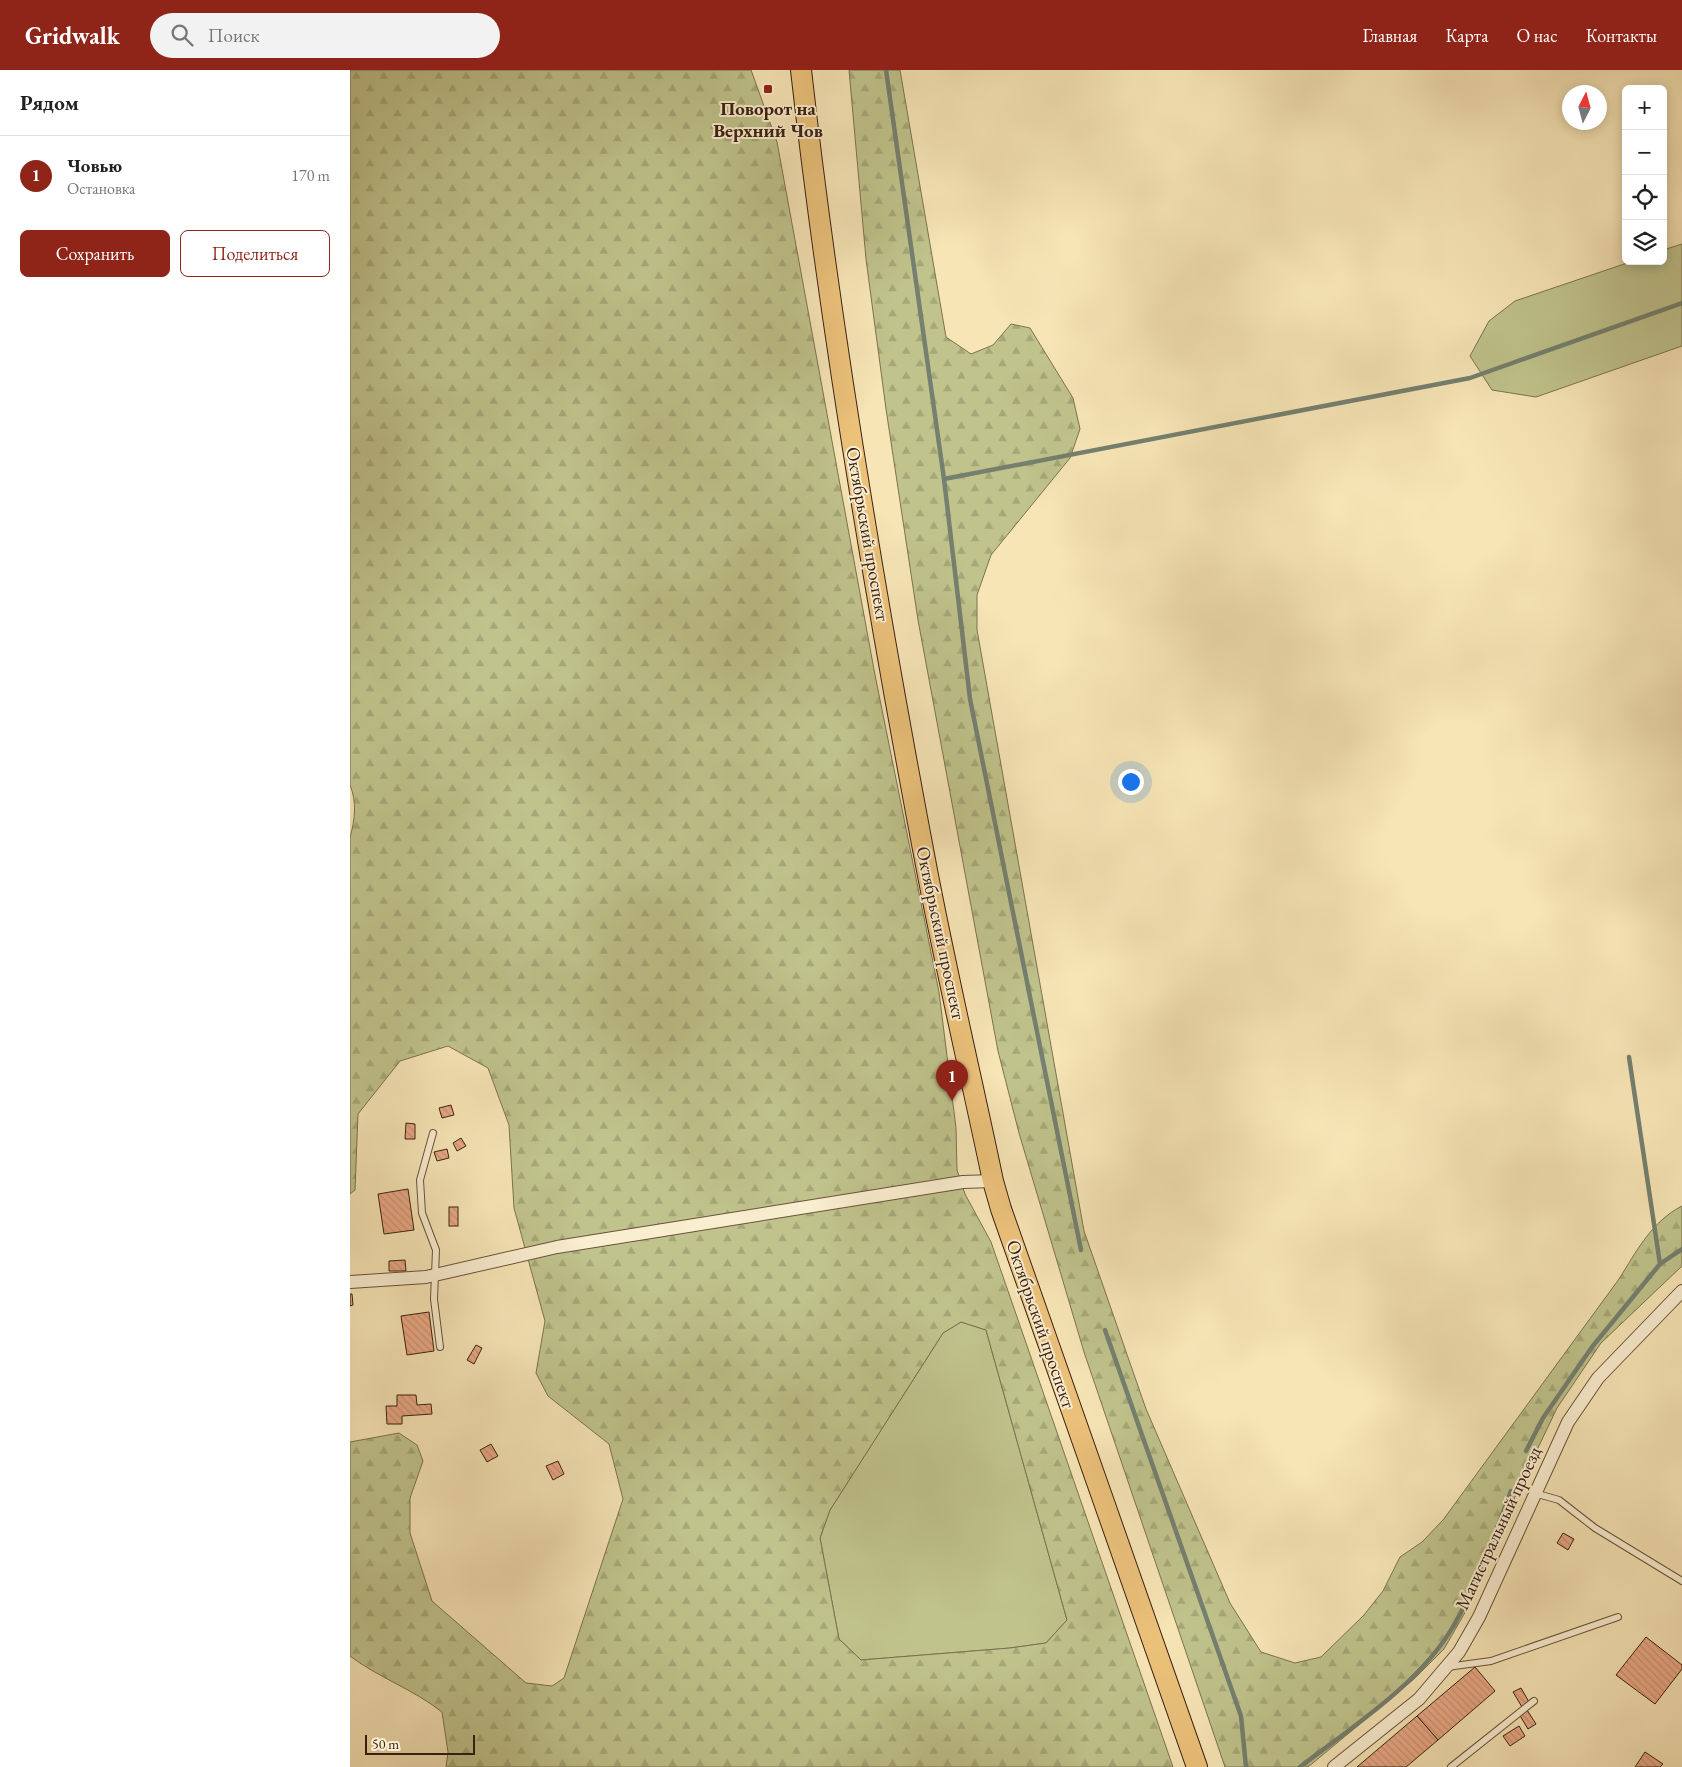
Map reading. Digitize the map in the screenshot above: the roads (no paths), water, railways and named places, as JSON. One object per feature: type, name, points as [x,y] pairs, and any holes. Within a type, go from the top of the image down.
[{"type":"main road","name":"Октябрьский проспект","points":[[801,70],[812,167],[848,422],[926,866],[993,1181],[1004,1218],[1197,1767]]},
{"type":"street","points":[[350,1282],[434,1276],[557,1247],[963,1182],[993,1181]]},
{"type":"street","name":"Магистральный проезд","points":[[1334,1767],[1420,1699],[1459,1652],[1479,1617],[1534,1492],[1568,1422],[1598,1378],[1682,1291]]},
{"type":"lane","points":[[433,1133],[420,1180],[422,1213],[436,1250],[434,1276],[440,1347]]},
{"type":"lane","points":[[1534,1492],[1559,1500],[1595,1528],[1682,1582]]},
{"type":"lane","points":[[1446,1667],[1491,1661],[1618,1617]]},
{"type":"lane","points":[[1451,1767],[1534,1701]]},
{"type":"waterway","points":[[886,70],[944,479],[970,699],[1081,1250]]},
{"type":"waterway","points":[[944,479],[1470,378],[1682,303]]},
{"type":"waterway","points":[[1629,1057],[1660,1264]]},
{"type":"waterway","points":[[1526,1451],[1543,1418],[1592,1347],[1660,1264],[1682,1249]]},
{"type":"waterway","points":[[1105,1330],[1241,1716],[1246,1767]]},
{"type":"waterway","points":[[1300,1767],[1384,1703],[1423,1666],[1440,1646],[1471,1593],[1511,1491]]},
{"type":"place","name":"Поворот на Верхний Чов","points":[[768,89]]},
{"type":"place","name":"Човью","points":[[952,1101]]}]
